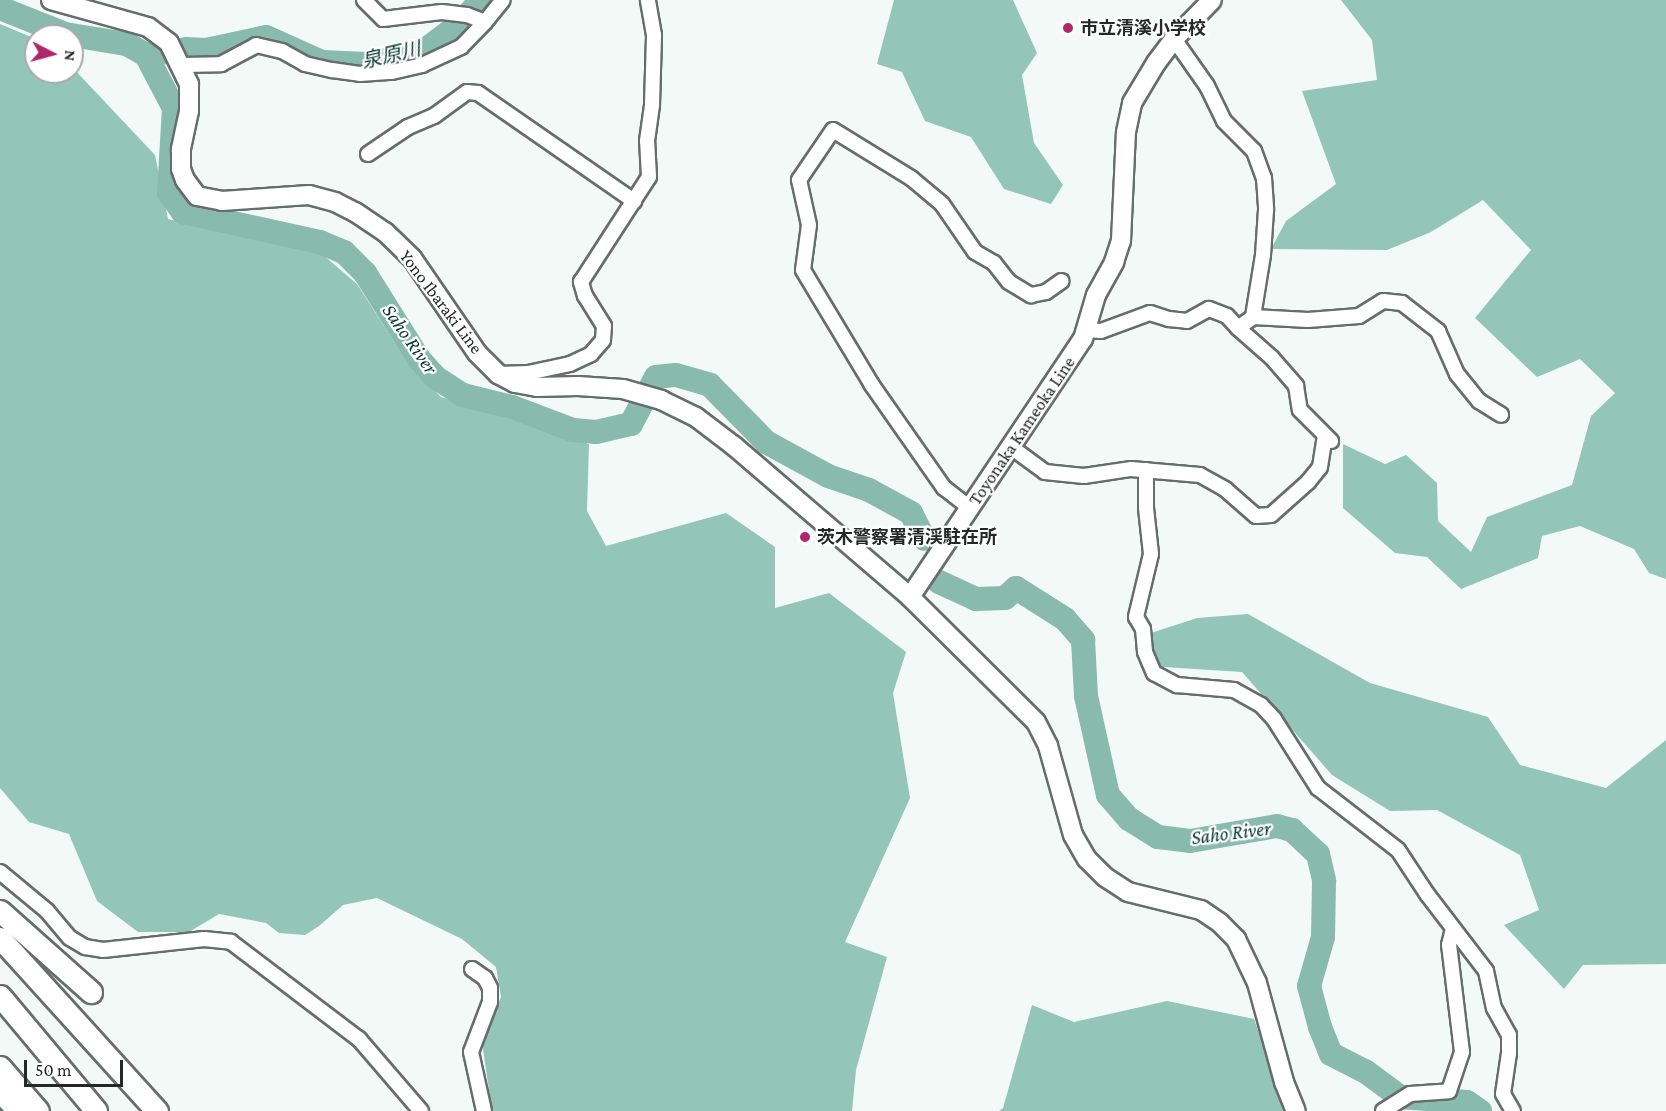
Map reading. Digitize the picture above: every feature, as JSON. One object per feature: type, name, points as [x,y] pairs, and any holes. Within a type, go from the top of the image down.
[{"type":"highway","points":[[0,912],[92,992]]},
{"type":"highway","points":[[0,938],[157,1111]]},
{"type":"highway","points":[[0,996],[96,1111]]},
{"type":"highway","points":[[0,1066],[38,1111]]},
{"type":"highway","points":[[0,1091],[18,1111]]},
{"type":"main road","points":[[51,0],[148,27],[177,56]]},
{"type":"main road","name":"Toyonaka Kameoka Line","points":[[910,597],[1083,339],[1096,295],[1114,262],[1121,241],[1126,132],[1132,104],[1151,69],[1174,39],[1212,0]]},
{"type":"main road","name":"Yono Ibaraki Line","points":[[177,56],[189,84],[189,111],[181,150],[181,169],[185,180],[197,196],[222,201],[309,195],[335,202],[355,212],[385,232],[412,258],[477,353],[498,374],[515,383],[537,387],[603,387],[636,393],[661,400],[696,417],[734,446],[910,597]]},
{"type":"main road","points":[[910,597],[979,668],[1036,722],[1048,746],[1073,835],[1087,859],[1105,877],[1128,892],[1201,910],[1220,923],[1236,939],[1257,983],[1284,1082],[1296,1111]]},
{"type":"street","points":[[364,0],[383,20],[442,12],[467,15],[485,22]]},
{"type":"street","points":[[177,56],[221,64],[256,45],[282,51],[305,64],[332,70],[360,74],[392,72],[422,65],[461,47],[503,0]]},
{"type":"street","points":[[498,374],[528,373],[570,364],[591,354],[603,340],[604,326],[585,296],[581,282],[650,177],[647,141],[652,104],[654,35],[648,0]]},
{"type":"street","points":[[1174,39],[1207,86],[1224,121],[1254,151],[1264,178],[1266,210],[1263,255],[1253,317]]},
{"type":"street","points":[[368,154],[408,127],[434,116],[467,92],[478,93],[634,201]]},
{"type":"street","points":[[970,508],[944,488],[931,470],[872,385],[803,270],[809,225],[799,180],[833,130],[911,178],[942,204],[975,252],[994,263],[1009,282],[1031,295],[1046,292],[1062,280]]},
{"type":"street","points":[[1238,327],[1253,317],[1308,320],[1359,316],[1383,301],[1402,303],[1438,331],[1456,374],[1479,401],[1501,415]]},
{"type":"street","points":[[1011,447],[1045,472],[1084,476],[1131,469],[1200,475],[1225,489],[1256,516],[1271,515],[1308,482],[1320,467],[1329,440],[1300,410],[1296,386],[1272,358],[1227,316],[1209,309],[1187,321],[1169,319],[1150,313],[1101,331],[1086,330]]},
{"type":"street","points":[[1146,470],[1146,508],[1151,554],[1136,617],[1143,629],[1145,652],[1154,673],[1176,684],[1234,690],[1261,705],[1274,719],[1318,788],[1398,850],[1453,929],[1486,971],[1494,1008],[1509,1035],[1503,1094],[1513,1111]]},
{"type":"street","points":[[0,872],[47,911],[70,938],[85,947],[102,950],[204,939],[231,942],[359,1039],[421,1111]]},
{"type":"street","points":[[1383,1111],[1410,1094],[1449,1091],[1462,1052],[1449,945],[1453,929]]},
{"type":"street","points":[[472,969],[485,978],[490,988],[490,1002],[471,1052],[484,1111]]},
{"type":"green space","points":[[894,0],[1013,0],[1037,53],[1022,75],[1034,143],[1063,185],[1051,204],[1004,189],[971,137],[925,121],[902,72],[877,64]]},
{"type":"green space","points":[[1341,0],[1666,0],[1666,579],[1649,573],[1634,549],[1580,526],[1542,536],[1538,558],[1461,589],[1427,557],[1395,553],[1343,508],[1343,444],[1385,464],[1406,455],[1437,483],[1438,521],[1471,552],[1487,517],[1572,485],[1591,416],[1615,393],[1580,359],[1537,377],[1475,318],[1531,250],[1483,200],[1431,232],[1387,250],[1271,249],[1286,221],[1336,184],[1302,91],[1377,80],[1372,40]]},
{"type":"green space","points":[[0,24],[24,34],[24,84],[84,84],[84,80],[155,155],[168,219],[322,254],[357,284],[407,362],[441,397],[589,444],[587,511],[606,546],[726,513],[775,547],[775,608],[829,593],[906,652],[893,693],[910,798],[845,942],[887,957],[856,1070],[852,1111],[492,1111],[482,1042],[501,997],[496,967],[462,939],[377,898],[343,905],[305,935],[279,933],[266,923],[219,914],[189,932],[138,932],[97,901],[69,834],[29,822],[0,788]]},
{"type":"green space","points":[[1248,614],[1370,683],[1488,717],[1520,765],[1606,788],[1666,740],[1666,964],[1583,965],[1564,989],[1504,925],[1539,910],[1520,855],[1437,810],[1390,811],[1332,775],[1242,672],[1148,666],[1148,634],[1197,618]]},
{"type":"green space","points":[[1167,1001],[1254,1019],[1287,1111],[999,1111],[1003,1108],[1032,1005],[1074,1022]]},
{"type":"waterway","name":"泉原川","points":[[152,54],[186,49],[206,50],[266,37],[322,62],[367,64],[414,54],[429,47],[460,24],[481,0]]},
{"type":"waterway","name":"Saho River","points":[[0,8],[65,34],[127,44],[146,55],[174,108],[169,193],[183,212],[320,242],[344,252],[365,273],[419,359],[435,377],[463,395],[512,407],[573,430],[596,432],[631,424],[656,377],[676,375],[710,385],[766,442],[828,476],[869,490],[911,513],[924,539]]},
{"type":"waterway","name":"Saho River","points":[[939,582],[976,599],[1005,598],[1016,588],[1065,619],[1083,640],[1086,696],[1108,795],[1129,819],[1158,837],[1190,841],[1277,826],[1292,830],[1318,854],[1324,881],[1323,937],[1309,986],[1320,1027],[1331,1054],[1365,1071],[1400,1097],[1467,1102],[1480,1111]]},
{"type":"place","name":"市立清溪小学校","points":[[1068,28]]},
{"type":"place","name":"茨木警察署清渓駐在所","points":[[805,537]]}]
